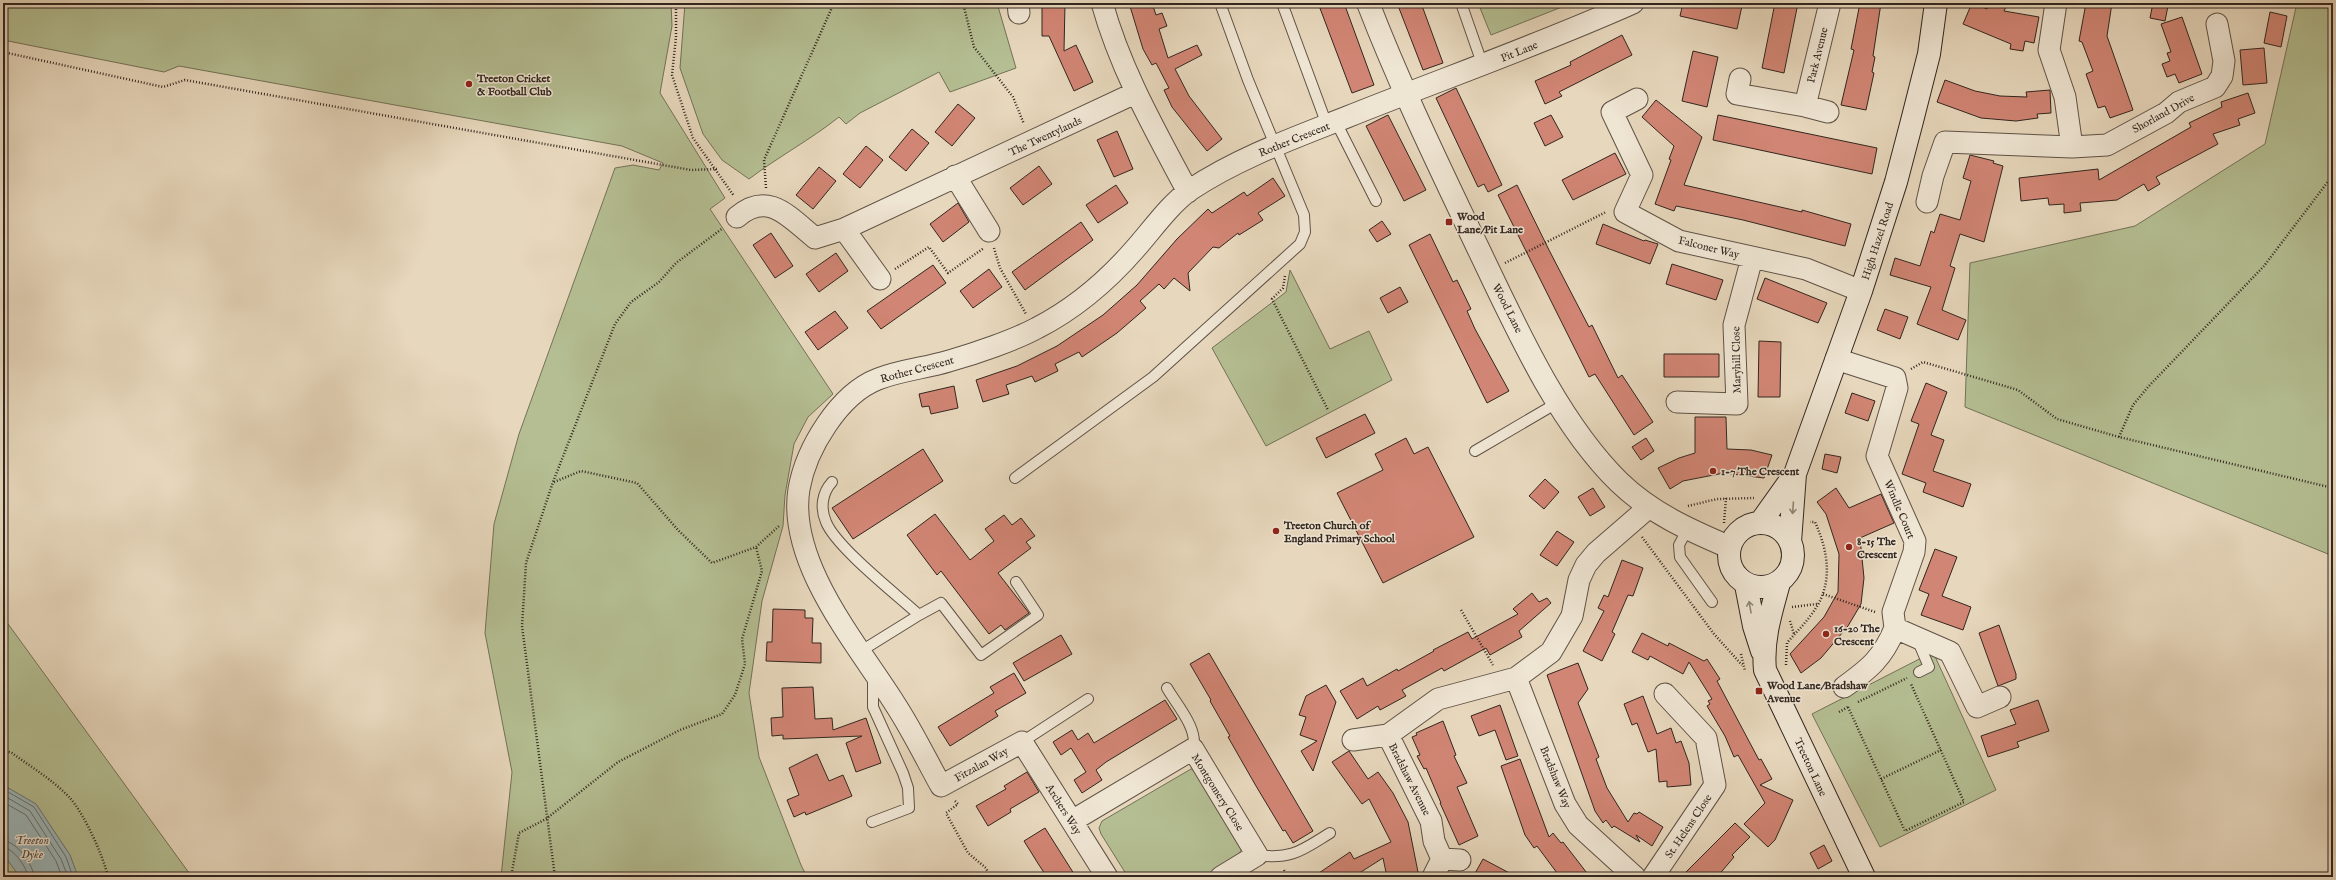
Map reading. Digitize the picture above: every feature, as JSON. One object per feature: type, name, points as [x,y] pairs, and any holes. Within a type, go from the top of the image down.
[{"type":"main road","name":"Wood Lane","points":[[1368,3],[1404,94],[1489,271],[1557,403],[1596,456],[1620,482],[1649,507],[1680,526],[1729,547]]},
{"type":"main road","name":"High Hazel Road","points":[[1790,542],[1795,474],[1861,291],[1896,182],[1928,54],[1936,3]]},
{"type":"main road","name":"High Hazel Road","points":[[1760,523],[1795,474]]},
{"type":"main road","points":[[1760,523],[1778,528],[1790,542],[1793,553],[1792,565],[1787,575],[1779,583],[1768,587],[1757,588],[1746,585],[1738,578],[1731,569],[1728,558],[1729,547],[1733,538],[1740,530],[1750,525],[1760,523]]},
{"type":"main road","name":"Treeton Lane","points":[[1764,656],[1768,621],[1779,583]]},
{"type":"main road","name":"Treeton Lane","points":[[1746,585],[1754,626],[1764,656],[1766,670],[1864,877]]},
{"type":"street","points":[[1102,3],[1112,38],[1135,93],[1188,192]]},
{"type":"street","name":"Pit Lane","points":[[1404,94],[1482,66],[1632,3]]},
{"type":"street","name":"Park Avenue","points":[[1805,106],[1830,3]]},
{"type":"street","points":[[2056,3],[2049,50],[2065,97],[2072,147]]},
{"type":"street","name":"Shorland Drive","points":[[1927,202],[1933,176],[1945,142],[2072,147],[2107,144],[2166,113],[2180,102],[2215,87],[2222,76],[2224,61],[2217,24]]},
{"type":"street","points":[[1740,80],[1737,94],[1805,106],[1828,112]]},
{"type":"street","name":"The Twentylands","points":[[767,204],[780,210],[815,238],[844,229],[955,176],[1032,143],[1135,93]]},
{"type":"street","name":"Rother Crescent","points":[[941,786],[898,708],[828,599],[801,539],[798,519],[799,491],[814,446],[833,417],[855,392],[878,379],[950,361],[1034,330],[1058,315],[1112,273],[1188,192],[1246,158],[1404,94]]},
{"type":"street","points":[[1624,212],[1642,175],[1612,112],[1637,99]]},
{"type":"street","points":[[955,176],[989,231]]},
{"type":"street","points":[[737,217],[748,208],[767,204]]},
{"type":"street","name":"Falconer Way","points":[[1624,212],[1679,241],[1806,270],[1861,291]]},
{"type":"street","points":[[844,229],[880,279]]},
{"type":"street","name":"Maryhill Close","points":[[1677,402],[1736,404],[1734,325],[1752,258]]},
{"type":"street","points":[[1836,359],[1895,378]]},
{"type":"street","name":"Windle Court","points":[[1844,687],[1873,666],[1888,645],[1894,623],[1893,612],[1914,552],[1915,541],[1877,456],[1897,388],[1895,378]]},
{"type":"street","name":"Bradshaw Avenue","points":[[1445,865],[1434,841],[1431,821],[1388,735],[1438,699],[1510,679],[1551,652],[1572,616],[1579,580],[1586,565],[1596,553],[1649,507]]},
{"type":"street","points":[[1894,623],[1916,637],[1950,652],[1977,707],[2000,697]]},
{"type":"street","name":"Bradshaw Way","points":[[1510,679],[1565,804],[1578,825],[1635,877]]},
{"type":"street","name":"St. Helens Close","points":[[1653,877],[1716,785],[1706,738],[1665,694]]},
{"type":"street","points":[[1353,740],[1388,735]]},
{"type":"street","name":"Fitzalan Way","points":[[941,786],[1022,742]]},
{"type":"street","name":"Archers Way","points":[[1022,742],[1107,877]]},
{"type":"street","name":"Montgomery Close","points":[[1072,821],[1193,749],[1257,855]]},
{"type":"street","points":[[1221,877],[1257,855]]},
{"type":"lane","points":[[1015,478],[1153,377],[1245,293],[1289,256],[1300,244],[1305,232],[1304,215],[1248,80],[1220,3]]},
{"type":"lane","points":[[1282,3],[1331,124],[1376,201]]},
{"type":"lane","points":[[1460,3],[1482,66]]},
{"type":"lane","points":[[1475,451],[1557,403]]},
{"type":"lane","points":[[832,482],[826,489],[823,511],[833,534],[919,614]]},
{"type":"lane","points":[[1680,526],[1680,557],[1712,602]]},
{"type":"lane","points":[[872,822],[909,808],[908,788],[903,773],[873,707],[875,684],[866,659],[919,614],[941,603],[982,655],[1038,615],[1016,582]]},
{"type":"lane","points":[[1916,637],[1929,667],[1919,672]]},
{"type":"lane","points":[[1167,688],[1191,729],[1195,743],[1193,749]]},
{"type":"lane","points":[[1022,742],[1088,699]]},
{"type":"lane","points":[[1257,855],[1271,857],[1290,856],[1330,833]]},
{"type":"path","points":[[555,877],[546,819],[522,626],[526,563],[553,482],[615,324],[631,302],[659,282],[676,263],[737,217],[734,196],[717,169],[694,138],[672,75],[676,37],[676,3]]},
{"type":"path","points":[[767,204],[764,160],[834,3]]},
{"type":"path","points":[[963,3],[974,47],[1013,97],[1032,143]]},
{"type":"path","points":[[3,52],[163,86],[185,80],[692,170],[717,169]]},
{"type":"path","points":[[2119,437],[2134,405],[2148,387],[2264,266],[2333,175]]},
{"type":"path","points":[[1489,271],[1603,212],[1624,212]]},
{"type":"path","points":[[1289,256],[1283,288],[1272,298],[1328,410]]},
{"type":"path","points":[[1000,268],[1034,330]]},
{"type":"path","points":[[1895,378],[1923,362],[2018,390],[2057,419],[2119,437],[2333,488]]},
{"type":"path","points":[[553,482],[581,471],[637,483],[678,530],[712,563],[756,547],[787,519],[798,519]]},
{"type":"path","points":[[1680,526],[1682,508],[1700,502],[1734,497],[1759,498]]},
{"type":"path","points":[[1787,672],[1787,643],[1812,614],[1823,594],[1828,576],[1823,539],[1815,522],[1803,521]]},
{"type":"path","points":[[1630,525],[1646,540],[1714,634],[1742,666]]},
{"type":"path","points":[[511,877],[518,833],[546,819],[618,762],[680,730],[722,714],[735,695],[744,664],[742,639],[762,572],[756,547]]},
{"type":"path","points":[[1823,594],[1894,623]]},
{"type":"path","points":[[1787,608],[1818,604]]},
{"type":"path","points":[[1461,610],[1510,679]]},
{"type":"path","points":[[1789,618],[1794,634]]},
{"type":"path","points":[[1839,712],[1919,672]]},
{"type":"path","points":[[1848,707],[1905,832],[1964,802],[1908,678]]},
{"type":"path","points":[[3,750],[12,753],[69,797],[89,831],[105,864],[108,877]]},
{"type":"path","points":[[1881,779],[1941,750]]},
{"type":"path","points":[[941,786],[951,803],[955,800],[958,804],[946,813],[968,854],[986,868],[990,877]]},
{"type":"path","points":[[3,873],[6,877]]},
{"type":"green space","points":[[3,3],[671,3],[672,26],[660,93],[725,198],[710,209],[833,394],[808,417],[794,444],[785,495],[783,526],[762,601],[749,693],[759,757],[807,877],[501,877],[512,772],[485,633],[494,524],[519,434],[615,168],[633,165],[659,170],[663,163],[622,146],[179,66],[164,72],[3,40]]},
{"type":"green space","points":[[685,3],[997,3],[1016,68],[950,92],[939,72],[860,113],[846,124],[839,117],[749,179],[722,160],[703,134],[680,68]]},
{"type":"green space","points":[[1478,3],[1572,3],[1491,35]]},
{"type":"green space","points":[[2297,3],[2333,3],[2333,556],[1965,407],[1970,263],[2135,226],[2265,144]]},
{"type":"green space","points":[[1290,270],[1330,349],[1369,331],[1392,380],[1266,446],[1212,348],[1286,292]]},
{"type":"green space","points":[[3,617],[192,877],[78,877],[70,855],[36,804],[3,785]]},
{"type":"green space","points":[[1933,652],[1996,790],[1880,847],[1812,714]]},
{"type":"green space","points":[[1191,769],[1196,770],[1243,847],[1236,859],[1205,877],[1128,877],[1101,834],[1099,828],[1102,821]]},
{"type":"green space","points":[[3,854],[20,877],[3,877]]},
{"type":"water","name":"Treeton Dyke","points":[[3,785],[36,804],[70,855],[78,877],[20,877],[3,854]]},
{"type":"building","points":[[1042,3],[1065,3],[1064,51],[1076,45],[1093,82],[1074,91],[1049,36],[1042,36]]},
{"type":"building","points":[[1129,3],[1152,3],[1156,15],[1162,13],[1167,26],[1159,29],[1168,58],[1197,45],[1202,55],[1175,69],[1189,96],[1222,139],[1207,151],[1172,107],[1164,90],[1169,88],[1156,63],[1152,65],[1143,49]]},
{"type":"building","points":[[1318,3],[1344,3],[1374,85],[1352,93]]},
{"type":"building","points":[[1397,3],[1421,3],[1443,63],[1423,70]]},
{"type":"building","points":[[1683,3],[1715,3],[1727,6],[1729,3],[1742,6],[1737,29],[1680,16]]},
{"type":"building","points":[[1775,3],[1798,3],[1784,73],[1762,68]]},
{"type":"building","points":[[1860,3],[1881,3],[1873,56],[1875,57],[1872,72],[1874,73],[1866,110],[1841,105],[1854,50],[1851,49]]},
{"type":"building","points":[[1972,3],[1987,9],[1989,3],[1997,3],[2006,7],[2004,11],[2039,17],[2034,43],[2025,41],[2023,51],[2010,49],[2011,44],[1963,24]]},
{"type":"building","points":[[2086,3],[2112,3],[2107,36],[2133,110],[2110,118],[2105,106],[2098,108],[2086,74],[2093,71],[2082,42],[2079,41]]},
{"type":"building","points":[[2153,3],[2168,6],[2165,21],[2150,18]]},
{"type":"building","points":[[2270,12],[2287,16],[2281,47],[2264,43]]},
{"type":"building","points":[[2182,17],[2202,74],[2179,83],[2175,74],[2167,77],[2162,64],[2170,61],[2167,53],[2171,52],[2161,24]]},
{"type":"building","points":[[1622,35],[1632,55],[1559,92],[1562,96],[1545,104],[1535,81],[1571,65],[1570,62]]},
{"type":"building","points":[[2264,48],[2267,83],[2243,85],[2240,50]]},
{"type":"building","points":[[1693,51],[1718,57],[1707,107],[1682,101]]},
{"type":"building","points":[[1945,80],[1975,91],[2000,96],[2027,97],[2026,92],[2050,90],[2051,113],[2037,114],[2038,118],[2016,121],[1981,118],[1937,102]]},
{"type":"building","points":[[1456,88],[1502,185],[1488,192],[1484,184],[1478,187],[1436,98]]},
{"type":"building","points":[[2248,93],[2255,113],[2238,119],[2240,125],[2213,134],[2218,144],[2156,177],[2160,184],[2148,191],[2144,184],[2117,200],[2080,203],[2081,211],[2064,213],[2064,204],[2049,205],[2048,198],[2021,201],[2019,178],[2098,169],[2099,180],[2191,127],[2189,123],[2222,107],[2221,102]]},
{"type":"building","points":[[1656,100],[1702,137],[1684,185],[1802,212],[1802,210],[1851,224],[1845,246],[1743,220],[1676,206],[1674,211],[1655,204],[1671,160],[1669,159],[1674,146],[1642,117]]},
{"type":"building","points":[[958,104],[975,118],[952,146],[935,132]]},
{"type":"building","points":[[1388,115],[1426,190],[1404,201],[1366,126]]},
{"type":"building","points":[[1551,115],[1563,137],[1545,146],[1534,123]]},
{"type":"building","points":[[1718,115],[1877,148],[1872,174],[1713,140]]},
{"type":"building","points":[[912,129],[929,143],[906,171],[889,157]]},
{"type":"building","points":[[1117,131],[1133,169],[1114,177],[1097,140]]},
{"type":"building","points":[[866,146],[883,160],[860,188],[843,174]]},
{"type":"building","points":[[1615,153],[1626,174],[1573,200],[1562,180]]},
{"type":"building","points":[[1970,155],[1994,161],[1993,163],[2003,166],[1984,242],[1960,234],[1950,266],[1955,268],[1942,310],[1966,320],[1958,340],[1917,324],[1931,287],[1890,275],[1895,258],[1920,266],[1931,231],[1934,233],[1940,214],[1960,220],[1971,181],[1963,178]]},
{"type":"building","points":[[1039,166],[1052,184],[1023,205],[1010,188]]},
{"type":"building","points":[[819,167],[836,181],[813,209],[796,195]]},
{"type":"building","points":[[1273,178],[1285,196],[1258,213],[1263,220],[1239,235],[1238,233],[1219,248],[1213,247],[1188,273],[1190,291],[1174,278],[1164,289],[1159,284],[1140,301],[1146,308],[1117,333],[1082,357],[1079,352],[1055,364],[1058,371],[1035,382],[1032,376],[1006,385],[1009,394],[983,402],[976,380],[1017,366],[1057,346],[1103,315],[1137,285],[1177,239],[1208,209],[1212,213],[1244,192],[1247,196]]},
{"type":"building","points":[[1116,185],[1128,203],[1098,223],[1086,205]]},
{"type":"building","points":[[1517,185],[1589,327],[1592,325],[1618,378],[1622,375],[1653,422],[1634,435],[1595,374],[1589,377],[1498,195]]},
{"type":"building","points":[[958,203],[969,222],[943,242],[930,224]]},
{"type":"building","points":[[1382,221],[1391,234],[1377,242],[1369,230]]},
{"type":"building","points":[[1081,222],[1093,240],[1025,290],[1012,272]]},
{"type":"building","points":[[1603,224],[1644,241],[1658,244],[1650,264],[1596,244]]},
{"type":"building","points":[[771,233],[793,266],[775,278],[753,245]]},
{"type":"building","points":[[1430,234],[1453,282],[1457,280],[1471,309],[1467,311],[1475,329],[1509,391],[1487,403],[1409,245]]},
{"type":"building","points":[[836,253],[848,271],[819,292],[806,274]]},
{"type":"building","points":[[1672,264],[1723,280],[1716,300],[1666,284]]},
{"type":"building","points":[[933,265],[946,283],[881,329],[867,311]]},
{"type":"building","points":[[989,269],[1002,287],[973,308],[960,291]]},
{"type":"building","points":[[1765,278],[1827,303],[1818,323],[1757,299]]},
{"type":"building","points":[[1400,287],[1408,302],[1388,313],[1380,298]]},
{"type":"building","points":[[1885,309],[1908,317],[1900,339],[1877,330]]},
{"type":"building","points":[[835,311],[848,328],[818,350],[805,332]]},
{"type":"building","points":[[1759,341],[1781,342],[1780,397],[1758,397]]},
{"type":"building","points":[[1664,354],[1719,354],[1719,377],[1664,377]]},
{"type":"building","points":[[1926,383],[1947,392],[1931,435],[1944,440],[1933,471],[1971,484],[1963,507],[1923,492],[1926,483],[1902,474],[1919,424],[1911,421]]},
{"type":"building","points":[[954,386],[958,408],[931,414],[929,406],[922,407],[919,394]]},
{"type":"building","points":[[1852,393],[1875,401],[1868,421],[1845,413]]},
{"type":"building","points":[[1365,414],[1375,433],[1326,458],[1316,438]]},
{"type":"building","name":"1-7 The Crescent","points":[[1695,417],[1726,417],[1727,449],[1751,450],[1772,455],[1764,478],[1724,473],[1683,481],[1670,489],[1658,468],[1679,458],[1695,453]]},
{"type":"building","points":[[1406,438],[1414,454],[1428,447],[1474,537],[1383,583],[1337,493],[1383,470],[1375,454]]},
{"type":"building","points":[[1646,438],[1654,451],[1641,460],[1632,447]]},
{"type":"building","points":[[923,449],[943,481],[853,539],[832,508]]},
{"type":"building","points":[[1825,454],[1841,457],[1837,473],[1822,469]]},
{"type":"building","points":[[1545,479],[1559,492],[1544,509],[1529,496]]},
{"type":"building","points":[[1593,488],[1605,507],[1590,516],[1578,497]]},
{"type":"building","points":[[1836,488],[1849,508],[1881,494],[1894,523],[1860,538],[1864,578],[1861,604],[1848,626],[1821,658],[1801,673],[1790,654],[1824,617],[1838,592],[1839,554],[1826,514],[1817,502]]},
{"type":"building","points":[[935,514],[970,560],[994,541],[985,529],[1004,515],[1012,525],[1021,518],[1035,536],[1026,542],[1031,548],[998,573],[1029,613],[1005,630],[1001,625],[989,634],[941,571],[937,575],[907,535]]},
{"type":"building","points":[[1557,531],[1574,542],[1557,566],[1540,555]]},
{"type":"building","points":[[1935,549],[1957,557],[1942,596],[1971,607],[1963,630],[1921,615],[1929,594],[1919,590]]},
{"type":"building","points":[[1622,560],[1643,568],[1633,596],[1628,595],[1612,632],[1615,634],[1602,661],[1583,651],[1604,611],[1598,608],[1604,595],[1608,597]]},
{"type":"building","points":[[1532,593],[1539,602],[1547,598],[1551,603],[1519,631],[1522,637],[1490,655],[1486,648],[1444,671],[1442,668],[1402,690],[1406,696],[1380,710],[1378,706],[1357,719],[1340,691],[1363,678],[1367,686],[1397,669],[1398,671],[1434,651],[1433,650],[1468,632],[1472,639],[1518,614],[1513,609]]},
{"type":"building","points":[[773,609],[805,610],[805,618],[813,618],[812,643],[821,643],[821,663],[766,661],[767,642],[772,642]]},
{"type":"building","points":[[1999,625],[2016,674],[2016,679],[1998,686],[1979,633]]},
{"type":"building","points":[[1642,633],[1668,646],[1669,643],[1704,661],[1707,659],[1720,679],[1717,681],[1759,760],[1761,759],[1772,779],[1760,785],[1793,800],[1775,840],[1768,847],[1744,824],[1765,803],[1738,755],[1734,757],[1725,736],[1707,706],[1710,704],[1708,701],[1712,699],[1689,662],[1683,674],[1650,656],[1648,660],[1632,652]]},
{"type":"building","points":[[1061,635],[1072,654],[1024,681],[1013,663]]},
{"type":"building","points":[[1209,653],[1313,831],[1293,843],[1285,830],[1283,831],[1256,786],[1228,737],[1230,736],[1210,701],[1211,700],[1190,664]]},
{"type":"building","points":[[1578,663],[1588,689],[1578,703],[1599,757],[1596,759],[1607,788],[1628,822],[1634,813],[1637,814],[1639,812],[1663,827],[1652,846],[1636,835],[1640,842],[1614,826],[1612,828],[1606,820],[1603,823],[1595,811],[1547,675]]},
{"type":"building","points":[[1014,673],[1026,693],[995,711],[998,716],[950,746],[938,727],[994,693],[990,687]]},
{"type":"building","points":[[1326,685],[1336,702],[1313,771],[1301,751],[1317,741],[1300,735],[1306,717],[1299,715],[1306,696]]},
{"type":"building","points":[[813,687],[815,719],[832,718],[833,730],[866,718],[881,763],[856,772],[846,743],[862,736],[783,739],[783,735],[772,736],[771,718],[783,717],[782,688]]},
{"type":"building","points":[[1643,696],[1657,734],[1671,728],[1676,743],[1681,741],[1689,763],[1691,785],[1667,787],[1667,781],[1659,782],[1656,749],[1648,752],[1637,723],[1632,725],[1624,704]]},
{"type":"building","points":[[1165,700],[1177,719],[1106,762],[1096,770],[1102,780],[1082,793],[1074,780],[1086,772],[1071,748],[1061,755],[1053,742],[1072,730],[1078,740],[1088,733],[1094,743]]},
{"type":"building","points":[[2038,700],[2049,731],[2017,742],[2019,747],[1988,757],[1981,736],[2016,724],[2010,710]]},
{"type":"building","points":[[1500,705],[1518,756],[1506,760],[1495,730],[1479,736],[1471,716]]},
{"type":"building","points":[[1443,721],[1456,755],[1454,756],[1467,783],[1457,787],[1478,836],[1459,845],[1426,768],[1424,769],[1417,756],[1420,755],[1412,737],[1417,735],[1416,733]]},
{"type":"building","points":[[1349,751],[1368,779],[1378,772],[1393,793],[1408,822],[1419,877],[1387,877],[1383,858],[1353,877],[1313,877],[1350,852],[1354,859],[1391,842],[1369,799],[1362,804],[1332,762]]},
{"type":"building","points":[[817,754],[829,781],[843,775],[852,796],[806,815],[805,812],[794,817],[787,800],[799,795],[789,768]]},
{"type":"building","points":[[1520,759],[1549,837],[1553,833],[1561,843],[1563,842],[1590,877],[1560,877],[1537,846],[1534,848],[1525,835],[1501,766]]},
{"type":"building","points":[[1027,772],[1039,792],[1010,809],[1011,812],[988,826],[976,806],[1006,789],[1004,786]]},
{"type":"building","points":[[1735,823],[1750,837],[1732,855],[1734,857],[1717,877],[1681,877]]},
{"type":"building","points":[[1045,828],[1076,877],[1047,877],[1039,865],[1024,841]]},
{"type":"building","points":[[1824,845],[1832,861],[1818,869],[1810,853]]},
{"type":"building","points":[[1483,859],[1517,877],[1473,877]]},
{"type":"place","name":"Treeton Cricket & Football Club","points":[[469,84]]},
{"type":"place","name":"Wood Lane/Pit Lane","points":[[1449,222]]},
{"type":"place","name":"1-7 The Crescent","points":[[1713,471]]},
{"type":"place","name":"Treeton Church of England Primary School","points":[[1276,531]]},
{"type":"place","name":"8-15 The Crescent","points":[[1849,547]]},
{"type":"place","name":"16-20 The Crescent","points":[[1826,634]]},
{"type":"place","name":"Wood Lane/Bradshaw Avenue","points":[[1759,691]]}]
